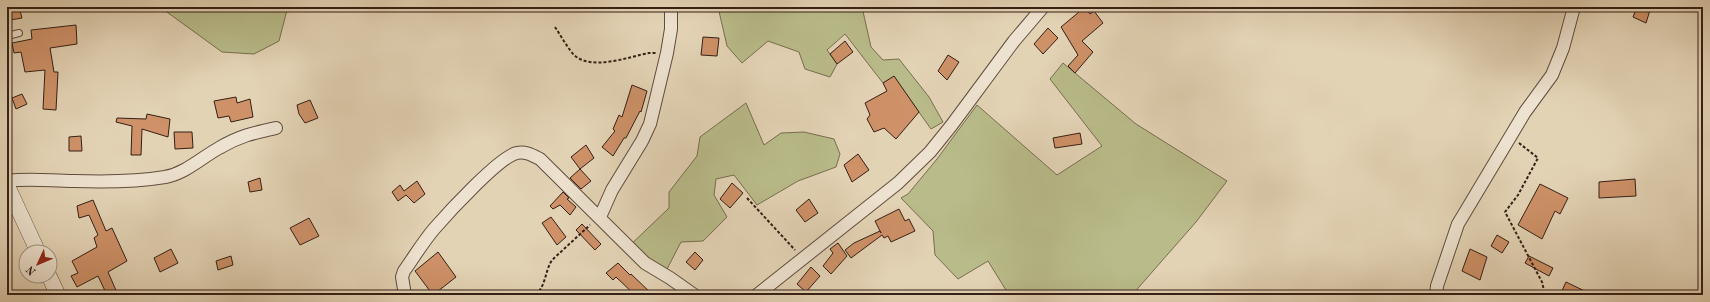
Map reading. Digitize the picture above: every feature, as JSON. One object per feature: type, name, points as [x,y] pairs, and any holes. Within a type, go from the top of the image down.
[{"type":"street","points":[[600,217],[612,190],[642,141],[650,124],[667,53],[671,29],[671,7]]},
{"type":"street","points":[[757,295],[898,183],[930,152],[1014,41],[1043,7]]},
{"type":"street","points":[[1436,295],[1437,286],[1458,224],[1526,112],[1552,75],[1564,48],[1574,7]]},
{"type":"street","points":[[7,180],[121,181],[166,176],[182,171],[216,149],[239,137],[258,131],[276,128]]},
{"type":"street","points":[[405,295],[402,277],[404,271],[434,229],[492,169],[510,155],[518,152],[530,153],[540,159],[645,263],[694,295]]},
{"type":"street","points":[[7,185],[34,244]]},
{"type":"street","points":[[53,284],[58,295]]},
{"type":"lane","points":[[7,36],[19,33]]},
{"type":"path","points":[[555,27],[574,54],[581,60],[589,63],[602,63],[649,53],[667,53]]},
{"type":"path","points":[[1511,136],[1538,158],[1518,195],[1505,212],[1542,282],[1545,295]]},
{"type":"path","points":[[747,198],[803,258]]},
{"type":"path","points":[[536,295],[542,287],[548,266],[552,260],[600,217]]},
{"type":"green space","points":[[160,7],[283,7],[287,10],[279,41],[254,54],[222,52]]},
{"type":"green space","points":[[718,7],[862,7],[871,47],[883,60],[899,59],[929,97],[943,122],[931,129],[894,77],[883,83],[845,34],[827,50],[837,64],[830,77],[805,69],[799,52],[768,41],[742,63],[727,46]]},
{"type":"green space","points":[[1063,63],[1136,124],[1227,181],[1196,222],[1132,295],[1009,295],[988,261],[958,279],[935,255],[933,231],[901,198],[908,194],[937,159],[977,105],[1057,175],[1102,146],[1050,79]]},
{"type":"green space","points":[[746,103],[764,145],[781,133],[804,132],[834,139],[840,154],[836,167],[798,181],[757,205],[734,175],[716,179],[714,195],[727,217],[703,241],[681,242],[666,271],[624,251],[669,208],[669,192],[697,156],[700,137]]},
{"type":"building","points":[[7,7],[19,7],[22,18],[10,20]]},
{"type":"building","points":[[1085,7],[1090,14],[1094,11],[1103,23],[1082,41],[1093,52],[1075,73],[1068,66],[1078,55],[1061,27]]},
{"type":"building","points":[[1637,7],[1651,7],[1646,23],[1633,17]]},
{"type":"building","points":[[76,25],[77,44],[50,48],[54,72],[58,72],[56,110],[43,109],[45,70],[25,72],[21,52],[14,53],[12,43],[32,39],[31,30]]},
{"type":"building","points":[[1048,28],[1058,38],[1043,54],[1034,44]]},
{"type":"building","points":[[703,37],[719,38],[717,56],[701,55]]},
{"type":"building","points":[[845,41],[853,52],[837,64],[830,54]]},
{"type":"building","points":[[948,55],[959,62],[947,80],[938,71]]},
{"type":"building","points":[[894,76],[919,112],[896,139],[884,128],[874,132],[867,119],[870,115],[865,103],[887,91],[883,83]]},
{"type":"building","points":[[632,85],[647,91],[641,112],[640,111],[626,138],[624,138],[613,156],[602,147],[615,131],[613,129],[619,115],[622,117]]},
{"type":"building","points":[[22,94],[27,104],[16,109],[12,98]]},
{"type":"building","points":[[236,97],[237,103],[250,99],[253,117],[231,122],[229,116],[218,118],[214,101]]},
{"type":"building","points":[[310,100],[318,118],[305,123],[299,114],[297,105]]},
{"type":"building","points":[[147,114],[170,119],[168,137],[142,129],[141,155],[131,155],[132,126],[116,122],[117,118],[146,119]]},
{"type":"building","points":[[174,132],[192,132],[193,148],[175,149]]},
{"type":"building","points":[[1080,133],[1082,144],[1055,148],[1053,138]]},
{"type":"building","points":[[81,136],[82,151],[69,151],[69,137]]},
{"type":"building","points":[[586,145],[594,158],[580,169],[571,157]]},
{"type":"building","points":[[858,154],[869,170],[852,182],[844,165]]},
{"type":"building","points":[[580,169],[591,181],[581,189],[570,178]]},
{"type":"building","points":[[260,178],[262,190],[250,192],[248,182]]},
{"type":"building","points":[[1635,179],[1636,196],[1599,198],[1599,182]]},
{"type":"building","points":[[417,181],[425,194],[414,203],[406,195],[398,201],[392,192],[400,185],[404,191]]},
{"type":"building","points":[[732,183],[743,193],[730,208],[720,199]]},
{"type":"building","points":[[1540,184],[1568,198],[1560,214],[1555,211],[1542,239],[1518,225]]},
{"type":"building","points":[[563,192],[569,198],[567,199],[576,207],[570,215],[560,205],[553,209],[550,206]]},
{"type":"building","points":[[809,199],[818,213],[805,222],[796,210]]},
{"type":"building","points":[[93,200],[106,231],[112,228],[127,261],[108,272],[118,295],[107,295],[98,276],[77,287],[71,276],[78,273],[72,261],[97,247],[94,238],[98,235],[89,215],[79,218],[77,206]]},
{"type":"building","points":[[899,209],[905,221],[909,219],[915,231],[891,242],[888,236],[884,238],[882,235],[851,258],[845,250],[854,243],[880,231],[875,221]]},
{"type":"building","points":[[551,217],[566,237],[557,245],[542,223]]},
{"type":"building","points":[[309,218],[319,236],[300,245],[290,228]]},
{"type":"building","points":[[582,224],[601,244],[595,250],[576,230]]},
{"type":"building","points":[[1497,235],[1509,242],[1502,253],[1491,246]]},
{"type":"building","points":[[838,243],[847,256],[831,274],[823,266],[833,253],[830,249]]},
{"type":"building","points":[[171,249],[178,263],[160,272],[154,258]]},
{"type":"building","points":[[1470,249],[1487,257],[1480,280],[1462,271]]},
{"type":"building","points":[[438,252],[456,277],[433,295],[415,271]]},
{"type":"building","points":[[695,252],[703,260],[695,270],[686,262]]},
{"type":"building","points":[[231,256],[233,265],[218,270],[216,261]]},
{"type":"building","points":[[1529,256],[1553,268],[1549,276],[1525,263]]},
{"type":"building","points":[[618,263],[653,295],[635,295],[616,277],[613,280],[606,273]]},
{"type":"building","points":[[811,267],[820,276],[806,292],[797,284]]},
{"type":"building","points":[[1566,282],[1593,295],[1560,295]]}]
